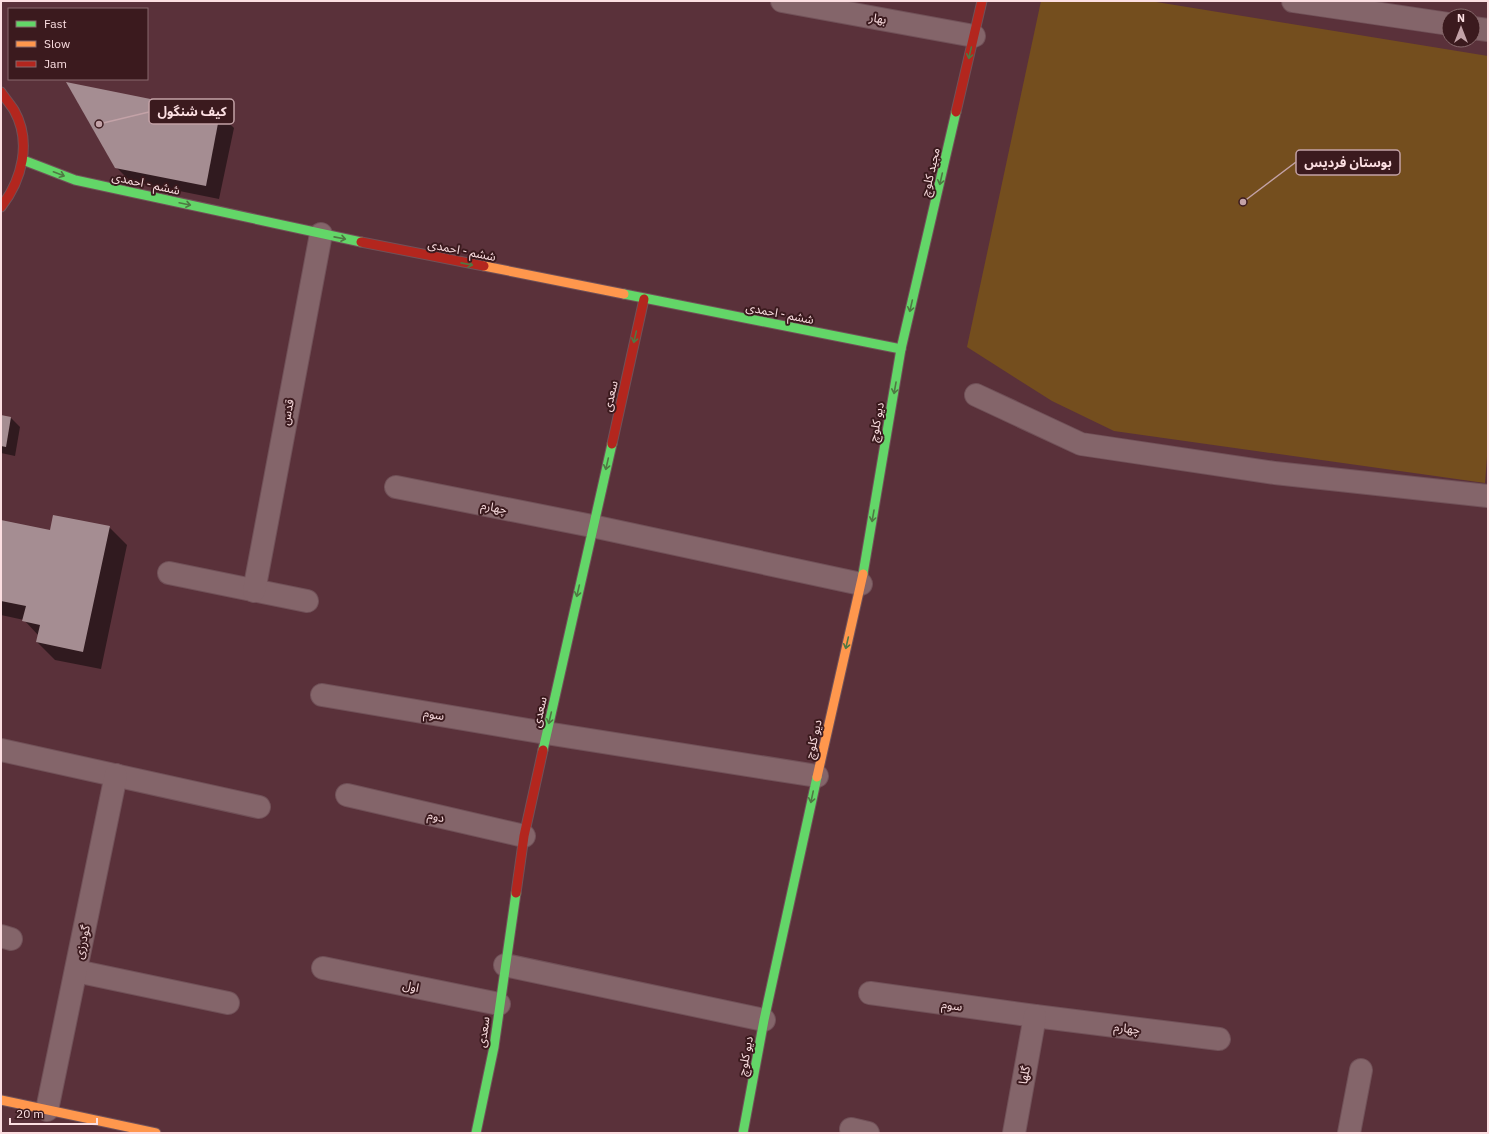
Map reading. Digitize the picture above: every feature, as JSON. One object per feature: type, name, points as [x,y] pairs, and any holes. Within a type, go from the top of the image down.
[{"type":"street","name":"بهار","points":[[782,1],[974,36]]},
{"type":"street","name":"مجید کلوچ","points":[[901,349],[982,1]]},
{"type":"street","points":[[1293,1],[1441,23]]},
{"type":"street","points":[[1,92],[14,110],[22,134],[23,160],[17,182],[1,207]]},
{"type":"street","name":"ششم - احمدی","points":[[23,160],[75,180],[321,234],[901,349]]},
{"type":"street","name":"قدس","points":[[254,591],[321,234]]},
{"type":"street","name":"سعدی","points":[[476,1133],[486,1088],[524,836],[592,526],[644,299]]},
{"type":"street","name":"دیو کلوچ","points":[[743,1133],[764,1020],[817,776],[861,584],[901,349]]},
{"type":"street","points":[[976,395],[1081,444],[1275,473],[1488,496]]},
{"type":"street","name":"چهارم","points":[[396,487],[592,526],[861,584]]},
{"type":"street","points":[[169,573],[307,601]]},
{"type":"street","name":"سوم","points":[[322,695],[546,733],[817,776]]},
{"type":"street","points":[[1,750],[259,807]]},
{"type":"street","name":"گودرزی","points":[[47,1110],[116,775]]},
{"type":"street","name":"دوم","points":[[347,795],[524,836]]},
{"type":"street","points":[[505,965],[764,1020]]},
{"type":"street","name":"اول","points":[[323,968],[499,1004]]},
{"type":"street","points":[[76,971],[228,1003]]},
{"type":"street","name":"سوم","points":[[870,993],[1035,1016]]},
{"type":"street","name":"چهارم","points":[[1035,1016],[1219,1039]]},
{"type":"street","name":"گلها","points":[[1014,1133],[1035,1016]]},
{"type":"street","points":[[1349,1133],[1361,1070]]},
{"type":"street","points":[[1,1100],[121,1129],[156,1133]]},
{"type":"shaded area","points":[[1041,1],[1150,1],[1488,56],[1488,444],[1485,483],[1114,431],[1052,401],[967,347]]},
{"type":"building","points":[[66,82],[220,113],[206,186],[115,168]]},
{"type":"building","points":[[1,415],[11,417],[6,447],[1,446]]},
{"type":"building","points":[[53,515],[110,526],[83,652],[36,642],[40,625],[22,621],[26,606],[1,601],[1,520],[50,530]]},
{"type":"traffic: fast","points":[[863,574],[901,349],[956,112]]},
{"type":"traffic: fast","points":[[23,160],[75,180],[361,242]]},
{"type":"traffic: fast","points":[[624,294],[901,349]]},
{"type":"traffic: fast","points":[[543,750],[612,444]]},
{"type":"traffic: fast","points":[[743,1133],[764,1020],[817,777]]},
{"type":"traffic: fast","points":[[476,1133],[494,1047],[516,893]]},
{"type":"traffic: slow","points":[[484,266],[624,294]]},
{"type":"traffic: slow","points":[[817,777],[863,574]]},
{"type":"traffic: slow","points":[[1,1100],[156,1133]]},
{"type":"traffic: jam","points":[[956,112],[982,1]]},
{"type":"traffic: jam","points":[[1,92],[14,110],[23,135],[22,160],[19,173],[1,207]]},
{"type":"traffic: jam","points":[[361,242],[484,266]]},
{"type":"traffic: jam","points":[[612,444],[644,299]]},
{"type":"traffic: jam","points":[[516,893],[524,836],[543,750]]},
{"type":"place","name":"کیف شنگول","points":[[99,124]]},
{"type":"place","name":"بوستان فردیس","points":[[1243,202]]}]
